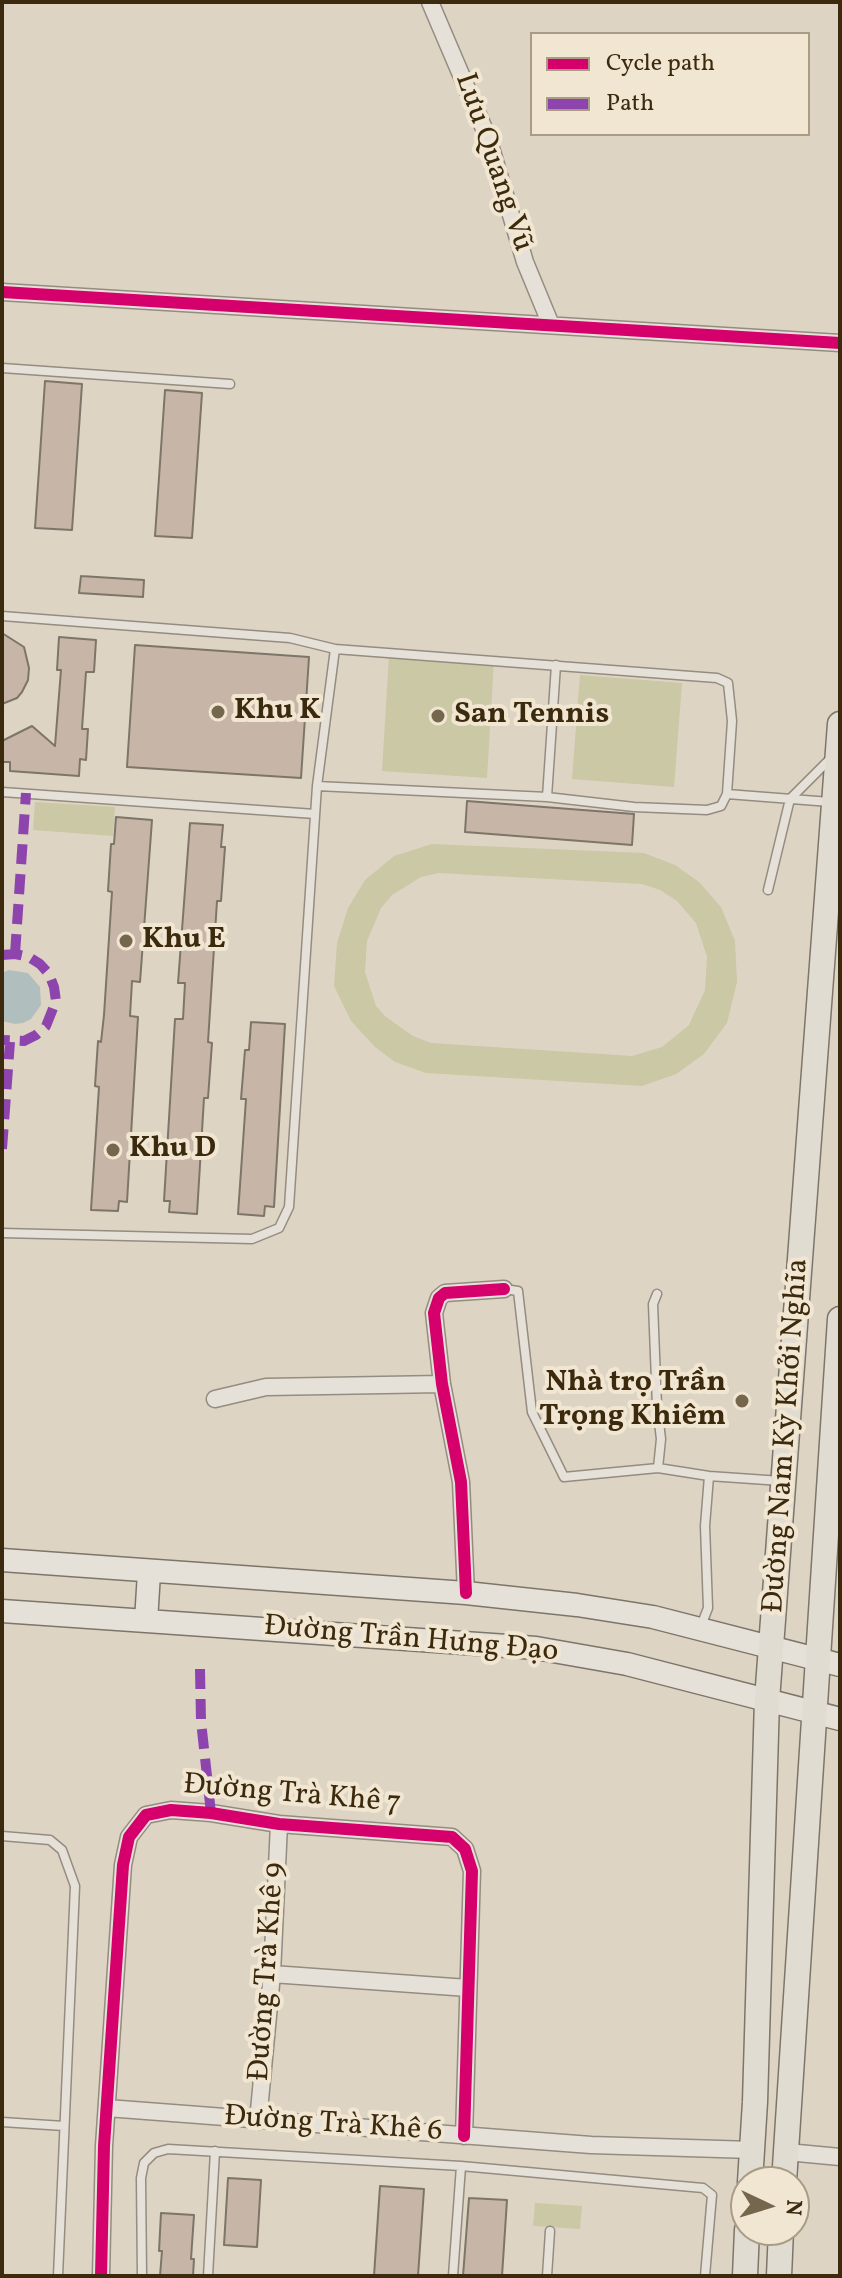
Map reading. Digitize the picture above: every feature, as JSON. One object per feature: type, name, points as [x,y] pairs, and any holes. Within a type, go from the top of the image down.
[{"type":"main road","name":"Đường Nam Kỳ Khởi Nghĩa","points":[[751,2166],[767,1700],[840,724]]},
{"type":"main road","name":"Đường Nam Kỳ Khởi Nghĩa","points":[[786,2166],[814,1713],[829,1661],[840,1319]]},
{"type":"main road","name":"Đường Trần Hưng Đạo","points":[[2,1560],[149,1573],[466,1593],[592,1607],[701,1628],[829,1661]]},
{"type":"main road","points":[[146,1621],[149,1573]]},
{"type":"main road","name":"Đường Trần Hưng Đạo","points":[[2,1611],[536,1648],[627,1664],[840,1719]]},
{"type":"main road","points":[[752,2150],[787,2152]]},
{"type":"main road","points":[[745,2276],[746,2246]]},
{"type":"main road","points":[[779,2276],[780,2246]]},
{"type":"street","name":"Lưu Quang Vũ","points":[[430,2],[488,138],[525,262],[551,325]]},
{"type":"street","points":[[2,302],[2,292],[840,343]]},
{"type":"street","points":[[466,1593],[461,1482],[442,1384],[434,1313],[439,1298],[454,1290],[504,1289]]},
{"type":"street","points":[[215,1399],[266,1387],[442,1384]]},
{"type":"street","name":"Đường Trà Khê 7","points":[[101,2276],[107,2108],[123,1865],[129,1837],[146,1815],[171,1810],[279,1824],[452,1837],[465,1849],[472,1871],[464,2136]]},
{"type":"street","name":"Đường Trà Khê 9","points":[[258,2121],[272,1974],[279,1824]]},
{"type":"street","points":[[272,1974],[468,1988]]},
{"type":"street","name":"Đường Trà Khê 6","points":[[107,2108],[591,2145],[752,2150]]},
{"type":"street","points":[[787,2152],[840,2157]]},
{"type":"lane","points":[[2,368],[230,384]]},
{"type":"lane","points":[[2,616],[290,638],[335,649],[679,674],[717,678],[728,683],[732,721],[727,794],[721,806],[707,810],[634,807],[547,797],[317,786]]},
{"type":"lane","points":[[2,1233],[252,1239],[279,1228],[289,1207],[317,786],[335,649]]},
{"type":"lane","points":[[547,797],[556,665]]},
{"type":"lane","points":[[768,890],[790,799],[838,751]]},
{"type":"lane","points":[[2,792],[315,814]]},
{"type":"lane","points":[[727,794],[834,802]]},
{"type":"lane","points":[[504,1289],[518,1291],[532,1412],[564,1477],[658,1468],[709,1476],[784,1481]]},
{"type":"lane","points":[[657,1294],[653,1304],[661,1439],[658,1468]]},
{"type":"lane","points":[[701,1628],[708,1608],[705,1526],[709,1476]]},
{"type":"lane","points":[[2,1836],[50,1840],[62,1850],[75,1886],[58,2276]]},
{"type":"lane","points":[[2,2122],[64,2126]]},
{"type":"lane","points":[[142,2276],[141,2178],[144,2163],[154,2153],[168,2149],[461,2166],[703,2188],[712,2195],[705,2276]]},
{"type":"lane","points":[[208,2276],[215,2151]]},
{"type":"lane","points":[[453,2276],[461,2166]]},
{"type":"lane","points":[[547,2276],[550,2231]]},
{"type":"shaded area","name":"San Tennis","points":[[389,655],[494,661],[487,778],[382,771]]},
{"type":"shaded area","points":[[580,675],[682,683],[674,787],[572,779]]},
{"type":"shaded area","points":[[35,802],[115,807],[113,836],[33,830]]},
{"type":"shaded area","points":[[432,844],[644,853],[675,865],[699,882],[721,907],[735,941],[737,982],[727,1023],[704,1054],[676,1074],[642,1086],[426,1073],[395,1062],[375,1047],[351,1021],[334,986],[337,943],[348,908],[365,880],[394,856]],"holes":[[[438,873],[642,884],[660,890],[677,901],[696,923],[707,957],[705,990],[689,1025],[662,1047],[632,1056],[431,1043],[413,1036],[376,1006],[365,972],[367,941],[381,908],[392,895],[421,877]]]},
{"type":"shaded area","points":[[9,970],[28,973],[40,987],[41,1005],[31,1019],[23,1023],[2,1021],[2,973]]},
{"type":"shaded area","points":[[535,2203],[582,2206],[580,2229],[533,2226]]},
{"type":"building","points":[[45,381],[82,384],[72,530],[35,528]]},
{"type":"building","points":[[165,390],[202,393],[192,538],[155,536]]},
{"type":"building","points":[[81,576],[144,580],[143,597],[79,593]]},
{"type":"building","points":[[2,633],[24,647],[29,668],[22,692],[17,698],[2,704]]},
{"type":"building","points":[[59,637],[96,640],[94,672],[86,672],[82,729],[88,729],[86,760],[80,759],[79,776],[10,771],[10,762],[2,762],[2,741],[32,726],[55,746],[61,670],[57,670]]},
{"type":"building","name":"Khu K","points":[[135,645],[309,657],[301,778],[127,767]]},
{"type":"building","points":[[467,801],[634,814],[632,845],[465,832]]},
{"type":"building","points":[[116,817],[152,820],[140,982],[132,981],[130,1016],[138,1017],[127,1202],[119,1201],[118,1211],[91,1210],[99,1087],[95,1086],[98,1041],[101,1042],[104,1015],[112,892],[108,891]]},
{"type":"building","points":[[190,823],[223,825],[221,847],[225,847],[221,901],[217,901],[208,1042],[212,1043],[208,1098],[204,1098],[197,1214],[169,1212],[170,1201],[164,1201],[175,1019],[183,1019],[185,983],[178,983]]},
{"type":"building","points":[[251,1022],[285,1024],[274,1207],[265,1206],[264,1216],[238,1214],[246,1099],[241,1099]]},
{"type":"building","points":[[228,2178],[261,2180],[257,2247],[224,2245]]},
{"type":"building","points":[[380,2186],[424,2189],[418,2276],[374,2276]]},
{"type":"building","points":[[469,2198],[507,2200],[502,2276],[463,2276]]},
{"type":"building","points":[[161,2213],[194,2215],[193,2276],[160,2276]]},
{"type":"marked path","points":[[15,954],[26,793]]},
{"type":"marked path","points":[[2,955],[29,957],[40,964],[49,974],[56,1001],[46,1026],[36,1035],[24,1041],[2,1040]]},
{"type":"marked path","points":[[2,1149],[10,1042]]},
{"type":"marked path","points":[[200,1669],[201,1721],[211,1813]]},
{"type":"cycle path","points":[[2,292],[840,343]]},
{"type":"cycle path","points":[[466,1593],[461,1482],[442,1384],[434,1313],[439,1298],[445,1293],[504,1289]]},
{"type":"cycle path","points":[[101,2276],[104,2146],[123,1865],[129,1837],[146,1815],[171,1810],[279,1824],[452,1837],[465,1849],[472,1871],[464,2136]]},
{"type":"place","name":"Khu K","points":[[218,712]]},
{"type":"place","name":"San Tennis","points":[[438,716]]},
{"type":"place","name":"Khu E","points":[[126,941]]},
{"type":"place","name":"Khu D","points":[[113,1150]]},
{"type":"place","name":"Nhà trọ Trần Trọng Khiêm","points":[[742,1401]]}]
